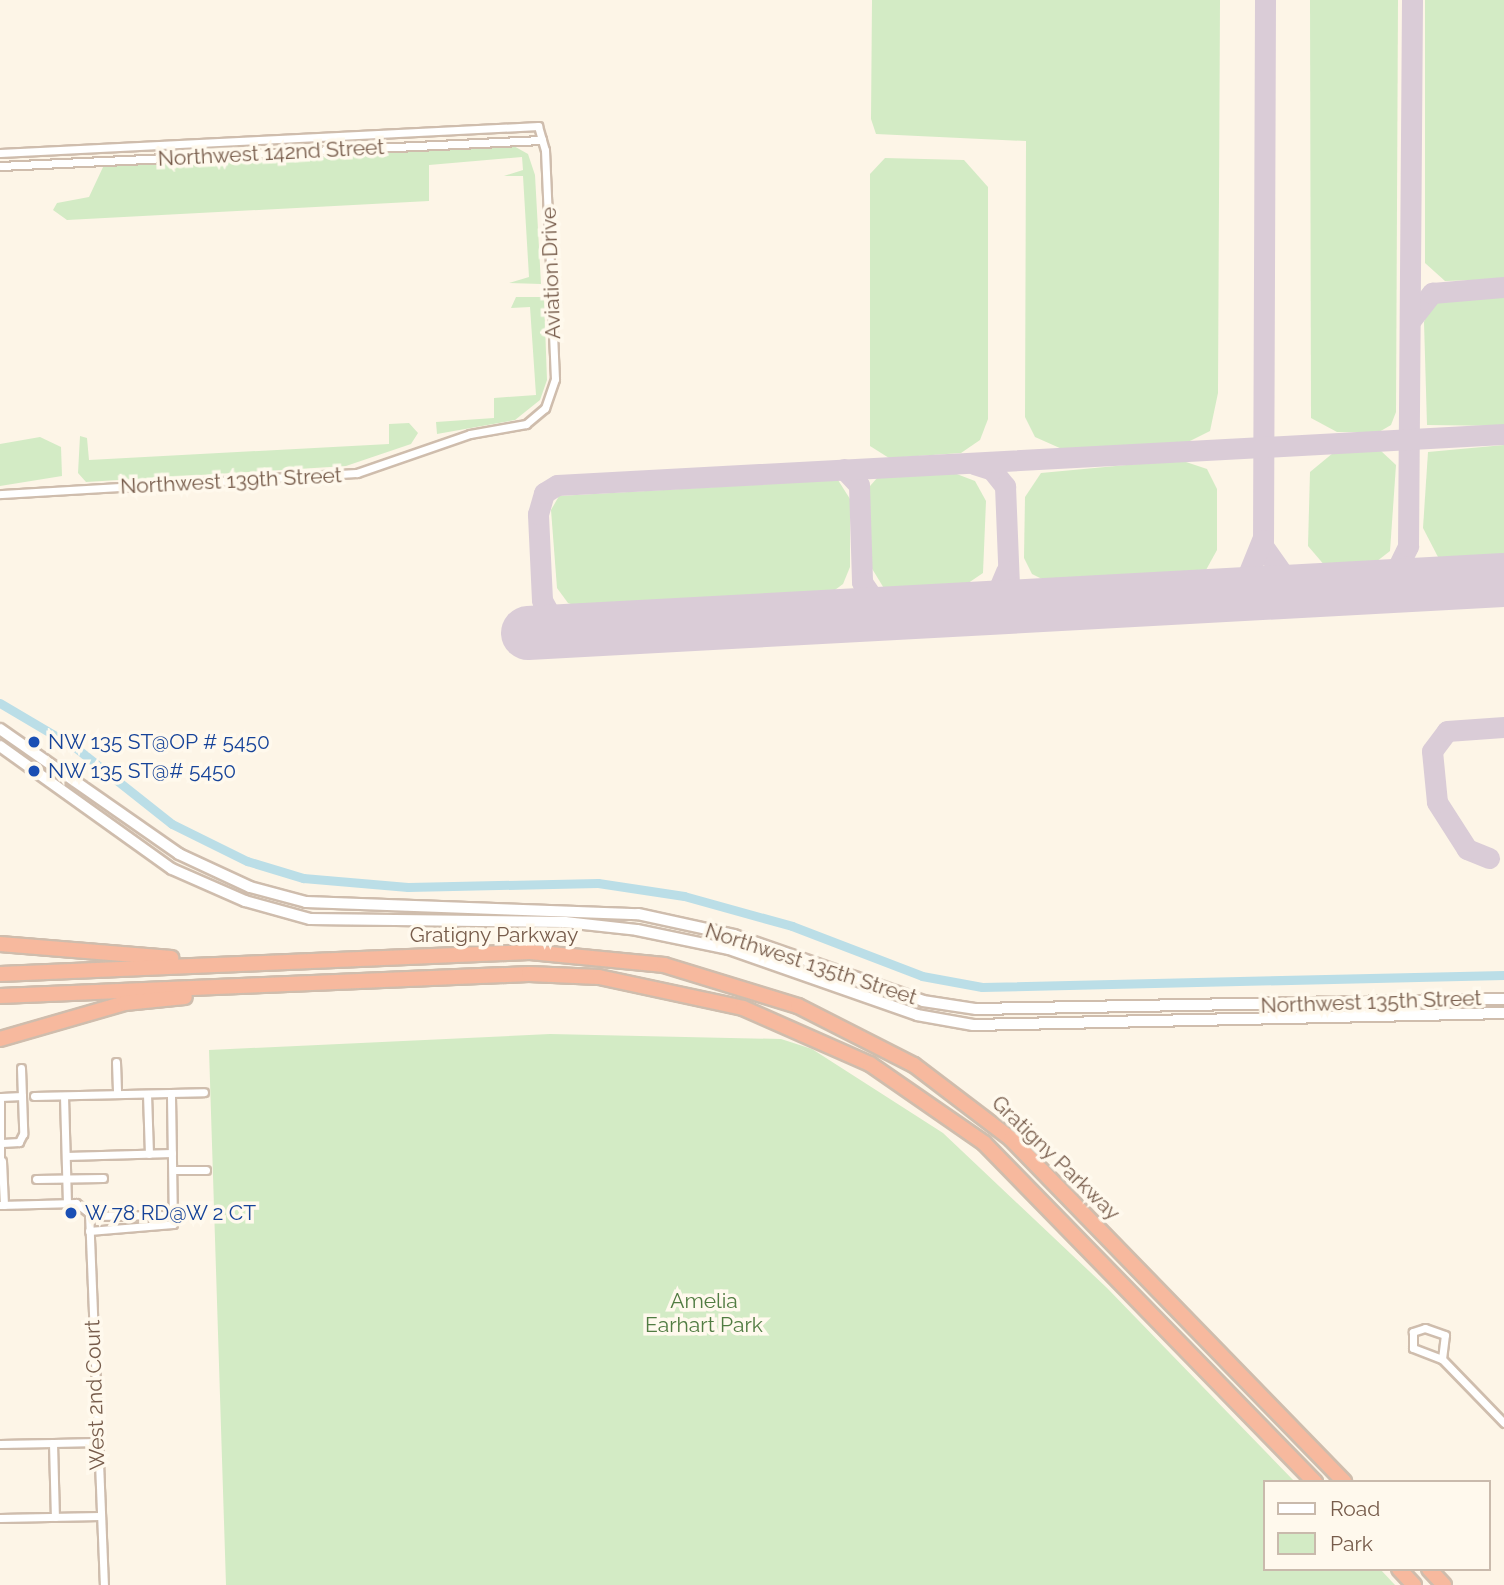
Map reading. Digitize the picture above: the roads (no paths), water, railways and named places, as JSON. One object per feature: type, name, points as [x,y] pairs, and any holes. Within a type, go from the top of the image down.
[{"type":"highway","points":[[0,944],[224,962]]},
{"type":"highway","name":"Gratigny Parkway","points":[[0,974],[224,962],[530,952],[600,956],[736,984],[849,1029],[914,1065],[1011,1139],[1342,1480]]},
{"type":"highway","name":"Gratigny Parkway","points":[[0,996],[529,974],[599,976],[681,991],[815,1036],[934,1104],[984,1143],[1313,1480]]},
{"type":"highway","points":[[0,1039],[125,1003],[257,987]]},
{"type":"highway","points":[[1401,1571],[1414,1585]]},
{"type":"highway","points":[[1431,1571],[1444,1585]]},
{"type":"main road","name":"Northwest 135th Street","points":[[0,729],[179,854],[282,897],[361,908],[531,905],[638,914],[734,935],[923,1001],[976,1009],[1205,1007],[1504,999]]},
{"type":"main road","name":"Northwest 135th Street","points":[[0,746],[172,869],[277,911],[367,924],[530,921],[637,930],[729,949],[917,1015],[973,1025],[1205,1022],[1504,1013]]},
{"type":"main road","points":[[1205,1007],[1205,1022]]},
{"type":"street","name":"Aviation Drive","points":[[537,417],[555,379],[542,140],[538,126]]},
{"type":"street","name":"Northwest 142nd Street","points":[[0,153],[538,126]]},
{"type":"street","name":"Northwest 142nd Street","points":[[0,166],[542,140]]},
{"type":"street","name":"Northwest 139th Street","points":[[0,494],[348,475],[537,417]]},
{"type":"street","points":[[116,1062],[117,1094]]},
{"type":"street","points":[[2,1143],[22,1140],[21,1068]]},
{"type":"street","points":[[34,1096],[204,1092]]},
{"type":"street","points":[[89,1231],[170,1227],[174,1215],[171,1093]]},
{"type":"street","points":[[147,1094],[149,1154]]},
{"type":"street","points":[[22,1096],[0,1097],[2,1205],[66,1202],[64,1096]]},
{"type":"street","points":[[66,1156],[172,1153]]},
{"type":"street","points":[[173,1170],[206,1170]]},
{"type":"street","points":[[36,1180],[103,1178]]},
{"type":"street","name":"West 2nd Court","points":[[66,1202],[85,1207],[89,1216],[104,1585]]},
{"type":"street","points":[[89,1216],[174,1215]]},
{"type":"street","points":[[110,1216],[110,1230]]},
{"type":"street","points":[[1442,1359],[1445,1335],[1425,1328],[1413,1332],[1413,1348],[1442,1359],[1504,1423]]},
{"type":"street","points":[[0,1444],[97,1442]]},
{"type":"street","points":[[53,1443],[55,1517]]},
{"type":"street","points":[[0,1518],[100,1516]]},
{"type":"waterway","points":[[0,703],[76,748],[172,824],[247,861],[303,878],[408,887],[598,883],[684,896],[792,926],[922,976],[982,987],[1504,975]]},
{"type":"place","name":"NW 135 ST@OP # 5450","points":[[34,742]]},
{"type":"place","name":"NW 135 ST@# 5450","points":[[34,771]]},
{"type":"place","name":"W 78 RD@W 2 CT","points":[[71,1213]]},
{"type":"park label","name":"Amelia Earhart Park","points":[[704,1313]]}]
